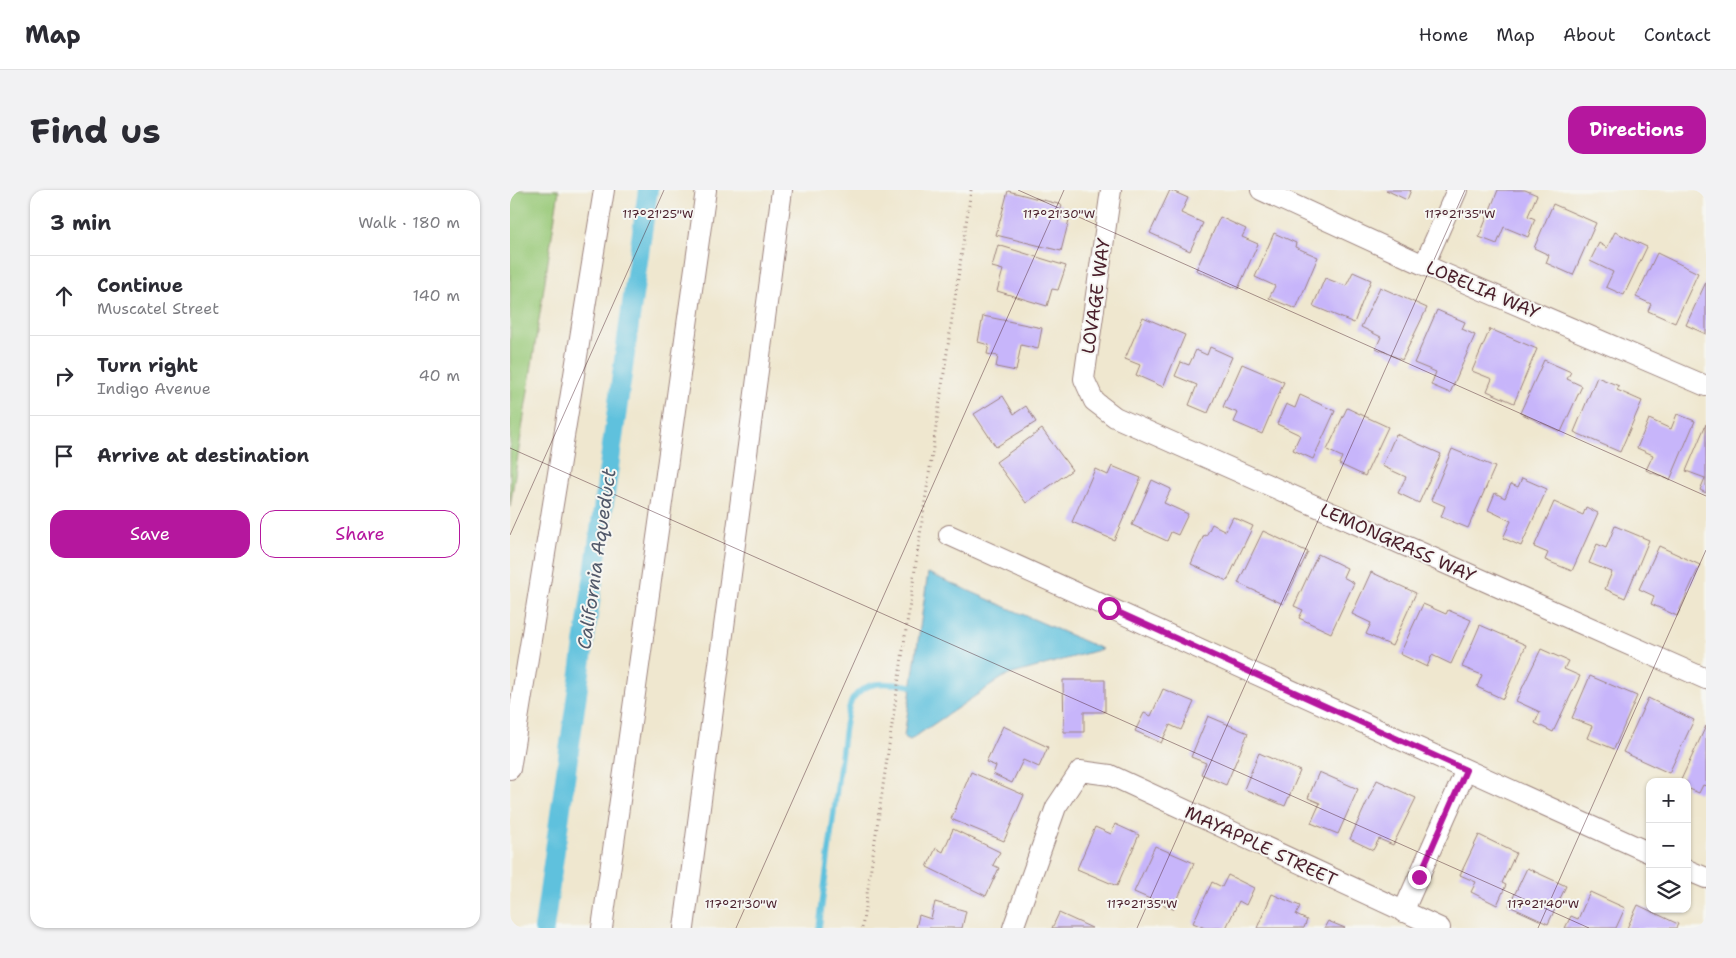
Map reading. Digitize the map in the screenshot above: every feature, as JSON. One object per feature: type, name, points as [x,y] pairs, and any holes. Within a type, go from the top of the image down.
[{"type":"street","points":[[510,769],[604,190]]},
{"type":"street","points":[[602,928],[706,190]]},
{"type":"street","points":[[684,928],[782,190]]},
{"type":"street","name":"LOVAGE WAY","points":[[1094,401],[1084,379],[1111,190]]},
{"type":"street","name":"LOBELIA WAY","points":[[1261,190],[1424,265],[1706,386]]},
{"type":"street","points":[[1424,265],[1457,190]]},
{"type":"street","name":"LEMONGRASS WAY","points":[[1094,401],[1115,417],[1706,679]]},
{"type":"street","points":[[949,535],[1646,851]]},
{"type":"street","points":[[1404,912],[1466,770]]},
{"type":"street","name":"MAYAPPLE STREET","points":[[1013,928],[1056,806],[1080,771],[1110,775],[1440,928]]},
{"type":"street","points":[[1691,872],[1706,878]]},
{"type":"path","points":[[862,928],[971,190]]},
{"type":"green space","points":[[510,190],[559,190],[510,507]]},
{"type":"water","points":[[928,573],[1102,649],[1005,676],[910,740],[904,737]]},
{"type":"building","points":[[1170,190],[1188,198],[1181,213],[1203,223],[1190,251],[1150,233]]},
{"type":"building","points":[[1386,190],[1411,190],[1407,200]]},
{"type":"building","points":[[1498,190],[1525,190],[1537,195],[1528,216],[1535,219],[1528,237],[1504,227],[1497,244],[1479,237]]},
{"type":"building","points":[[1008,191],[1062,205],[1059,217],[1069,220],[1061,251],[996,235]]},
{"type":"building","points":[[1553,204],[1596,223],[1573,275],[1546,263],[1549,255],[1534,248]]},
{"type":"building","points":[[1220,217],[1246,229],[1242,237],[1258,244],[1238,289],[1196,270]]},
{"type":"building","points":[[1615,232],[1647,247],[1624,295],[1606,287],[1613,272],[1590,261],[1599,243],[1607,248]]},
{"type":"building","points":[[1274,233],[1296,243],[1295,247],[1318,257],[1296,309],[1269,298],[1275,286],[1255,277]]},
{"type":"building","points":[[998,245],[1066,266],[1058,290],[1052,289],[1047,306],[997,291],[1003,270],[992,267]]},
{"type":"building","points":[[1657,253],[1698,273],[1675,323],[1648,311],[1651,304],[1636,297]]},
{"type":"building","points":[[1353,272],[1371,280],[1354,323],[1313,306],[1325,278],[1346,286]]},
{"type":"building","points":[[1706,282],[1706,334],[1686,325]]},
{"type":"building","points":[[1380,287],[1427,308],[1402,360],[1376,348],[1381,337],[1361,327]]},
{"type":"building","points":[[1437,310],[1465,322],[1462,329],[1475,335],[1450,393],[1431,385],[1436,372],[1414,363]]},
{"type":"building","points":[[983,316],[1042,328],[1038,349],[1021,345],[1016,371],[996,367],[998,356],[987,354],[989,345],[978,342]]},
{"type":"building","points":[[1143,317],[1185,335],[1163,387],[1136,375],[1140,365],[1125,359]]},
{"type":"building","points":[[1490,329],[1537,349],[1514,403],[1487,391],[1492,379],[1472,371]]},
{"type":"building","points":[[1210,347],[1232,357],[1208,413],[1189,405],[1197,385],[1175,376],[1181,362],[1189,365],[1196,350],[1207,355]]},
{"type":"building","points":[[1544,360],[1571,372],[1567,379],[1582,386],[1561,432],[1520,413]]},
{"type":"building","points":[[1242,364],[1284,382],[1262,434],[1234,422],[1238,413],[1223,407]]},
{"type":"building","points":[[1597,377],[1619,386],[1617,390],[1642,401],[1620,452],[1574,432]]},
{"type":"building","points":[[1300,395],[1335,411],[1313,459],[1293,450],[1300,435],[1277,424],[1286,404],[1295,408]]},
{"type":"building","points":[[1003,396],[1014,414],[1026,406],[1036,422],[996,447],[974,414]]},
{"type":"building","points":[[1347,408],[1388,427],[1365,476],[1339,464],[1342,457],[1327,450]]},
{"type":"building","points":[[1677,414],[1695,421],[1670,480],[1646,470],[1653,455],[1637,448],[1649,419],[1671,429]]},
{"type":"building","points":[[1706,424],[1706,493],[1700,490],[1705,478],[1686,471]]},
{"type":"building","points":[[1042,429],[1072,470],[1026,503],[996,462]]},
{"type":"building","points":[[1396,434],[1441,454],[1419,503],[1398,493],[1406,477],[1382,466]]},
{"type":"building","points":[[1452,449],[1495,467],[1468,528],[1441,517],[1445,506],[1431,500]]},
{"type":"building","points":[[1112,466],[1141,478],[1114,540],[1072,522],[1095,469],[1108,475]]},
{"type":"building","points":[[1522,478],[1547,489],[1521,546],[1503,538],[1511,521],[1488,510],[1495,493],[1505,498],[1511,484],[1518,487]]},
{"type":"building","points":[[1152,480],[1171,489],[1164,503],[1188,514],[1178,535],[1171,532],[1167,541],[1132,525]]},
{"type":"building","points":[[1554,502],[1583,515],[1586,507],[1598,513],[1572,571],[1545,560],[1548,553],[1534,547]]},
{"type":"building","points":[[1233,517],[1253,526],[1227,581],[1191,564],[1204,535],[1206,536],[1212,524],[1226,531]]},
{"type":"building","points":[[1615,526],[1649,540],[1625,598],[1605,589],[1612,572],[1589,563],[1597,544],[1606,548]]},
{"type":"building","points":[[1263,531],[1308,552],[1283,604],[1238,583]]},
{"type":"building","points":[[1659,546],[1700,565],[1677,616],[1651,604],[1654,596],[1639,589]]},
{"type":"building","points":[[1318,554],[1347,568],[1343,577],[1354,583],[1331,633],[1299,618],[1303,610],[1294,606]]},
{"type":"building","points":[[1371,572],[1416,593],[1392,646],[1366,634],[1371,623],[1352,614]]},
{"type":"building","points":[[1423,604],[1446,614],[1448,610],[1471,620],[1451,664],[1432,655],[1427,667],[1400,654]]},
{"type":"building","points":[[1480,625],[1526,645],[1503,699],[1477,687],[1482,675],[1462,667]]},
{"type":"building","points":[[1541,649],[1568,661],[1564,669],[1580,676],[1553,732],[1535,723],[1540,712],[1516,701]]},
{"type":"building","points":[[1590,676],[1637,696],[1614,749],[1587,738],[1592,726],[1572,718]]},
{"type":"building","points":[[1063,680],[1105,680],[1105,712],[1084,712],[1084,732],[1064,732]]},
{"type":"building","points":[[1163,689],[1194,702],[1181,730],[1170,725],[1161,743],[1135,731],[1144,713],[1151,716]]},
{"type":"building","points":[[1648,698],[1694,720],[1669,773],[1623,752]]},
{"type":"building","points":[[1208,716],[1248,733],[1226,785],[1201,774],[1206,763],[1191,757]]},
{"type":"building","points":[[1003,726],[1048,747],[1039,767],[1023,760],[1012,783],[993,774],[996,766],[986,762]]},
{"type":"building","points":[[1706,726],[1706,786],[1703,785],[1699,793],[1691,790],[1691,778],[1682,778]]},
{"type":"building","points":[[1259,753],[1300,771],[1285,806],[1244,789]]},
{"type":"building","points":[[971,772],[1024,795],[1004,841],[951,819]]},
{"type":"building","points":[[1319,772],[1358,789],[1338,834],[1311,823],[1320,803],[1308,798]]},
{"type":"building","points":[[1377,780],[1416,798],[1393,845],[1379,839],[1373,850],[1350,839]]},
{"type":"building","points":[[1115,824],[1139,835],[1117,886],[1077,869],[1095,827],[1111,834]]},
{"type":"building","points":[[953,829],[1000,852],[993,865],[999,868],[986,896],[927,867],[936,848],[943,852]]},
{"type":"building","points":[[1479,835],[1516,853],[1502,883],[1506,885],[1497,905],[1471,892],[1476,882],[1460,875]]},
{"type":"building","points":[[1155,846],[1194,863],[1173,909],[1134,892]]},
{"type":"building","points":[[1527,868],[1566,886],[1548,924],[1509,906]]},
{"type":"building","points":[[1228,875],[1254,888],[1246,905],[1239,901],[1226,928],[1205,928],[1193,923],[1212,882],[1222,887]]},
{"type":"building","points":[[1590,892],[1625,908],[1616,928],[1565,928],[1571,916],[1578,919]]},
{"type":"building","points":[[1272,894],[1300,906],[1296,915],[1307,920],[1304,928],[1257,928]]},
{"type":"building","points":[[935,902],[966,911],[962,928],[916,928],[919,915],[931,919]]},
{"type":"building","points":[[1638,905],[1646,909],[1646,913],[1655,913],[1678,924],[1676,928],[1627,928]]},
{"type":"building","points":[[1059,913],[1092,928],[1052,928]]},
{"type":"building","points":[[1328,921],[1345,928],[1324,928]]},
{"type":"waterway","name":"California Aqueduct","points":[[544,928],[648,190]]},
{"type":"waterway","points":[[819,928],[845,726],[852,700],[864,688],[871,685],[887,683],[912,686]]},
{"type":"route","points":[[1109,608],[1466,770],[1419,877]]}]
